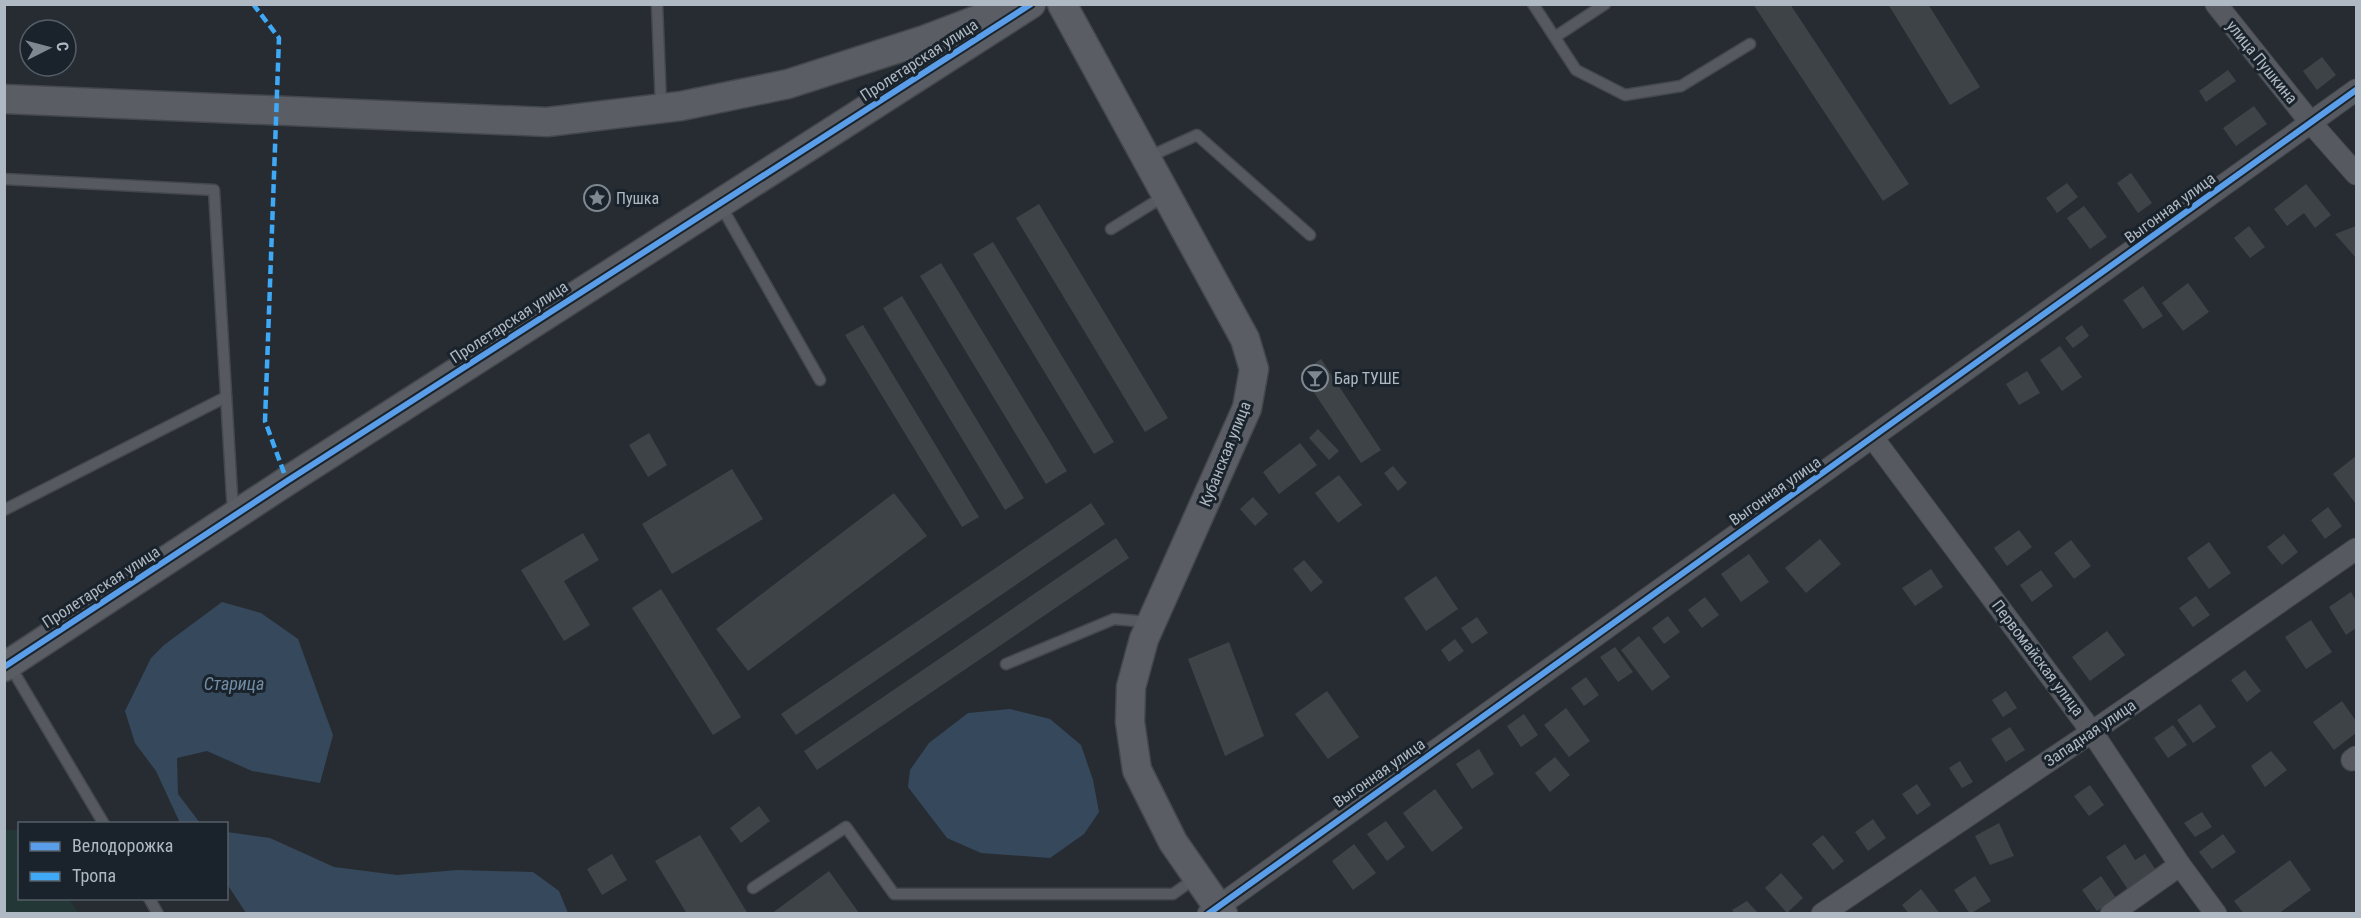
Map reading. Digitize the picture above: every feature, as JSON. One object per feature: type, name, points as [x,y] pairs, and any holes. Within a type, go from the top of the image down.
[{"type":"street","points":[[4,99],[547,122],[661,108],[788,84],[924,40],[1016,4]]},
{"type":"street","name":"Пролетарская улица","points":[[7,665],[233,516],[1031,4]]},
{"type":"street","name":"Кубанская улица","points":[[1062,4],[1245,339],[1254,369],[1247,408],[1144,639],[1131,687],[1130,722],[1137,770],[1173,842],[1197,877],[1216,911]]},
{"type":"street","name":"улица Пушкина","points":[[2216,4],[2311,123],[2356,174]]},
{"type":"street","name":"Выгонная улица","points":[[1216,911],[2356,90]]},
{"type":"street","name":"Первомайская улица","points":[[1873,438],[2092,732],[2180,865],[2216,914]]},
{"type":"street","name":"Западная улица","points":[[1822,914],[2092,732],[2356,549]]},
{"type":"street","points":[[2111,914],[2180,865]]},
{"type":"lane","points":[[657,4],[661,108]]},
{"type":"lane","points":[[1533,4],[1576,70],[1625,95],[1681,86],[1750,44]]},
{"type":"lane","points":[[1554,38],[1605,4]]},
{"type":"lane","points":[[1146,158],[1197,135],[1310,235]]},
{"type":"lane","points":[[4,179],[214,190],[233,516]]},
{"type":"lane","points":[[1111,229],[1166,195]]},
{"type":"lane","points":[[720,204],[820,380]]},
{"type":"lane","points":[[4,510],[226,397]]},
{"type":"lane","points":[[1006,664],[1114,619],[1152,622]]},
{"type":"lane","points":[[7,665],[103,822]]},
{"type":"lane","points":[[753,888],[846,827],[894,894],[1173,894],[1197,877]]},
{"type":"lane","points":[[150,900],[158,914]]},
{"type":"shaded area","points":[[18,829],[18,900],[70,900],[78,913],[5,913],[5,831]]},
{"type":"water","name":"Старица","points":[[222,602],[261,613],[298,639],[333,735],[320,783],[252,771],[207,751],[177,758],[178,794],[199,822],[180,822],[156,771],[135,743],[125,711],[151,658],[164,645]]},
{"type":"water","points":[[1010,709],[1050,719],[1081,745],[1093,780],[1099,812],[1084,834],[1050,858],[981,853],[947,838],[908,787],[910,770],[929,743],[968,713]]},
{"type":"water","points":[[228,832],[270,838],[334,867],[397,875],[458,870],[533,872],[559,891],[568,913],[246,913],[228,886]]},
{"type":"building","points":[[1753,4],[1790,4],[1909,184],[1883,201]]},
{"type":"building","points":[[1888,4],[1928,4],[1980,87],[1950,105]]},
{"type":"building","points":[[2322,57],[2336,75],[2317,90],[2303,71]]},
{"type":"building","points":[[2228,70],[2236,81],[2206,102],[2199,91]]},
{"type":"building","points":[[2254,106],[2267,124],[2236,146],[2223,128]]},
{"type":"building","points":[[2131,173],[2152,203],[2138,213],[2117,183]]},
{"type":"building","points":[[2067,183],[2078,197],[2057,213],[2046,198]]},
{"type":"building","points":[[2306,184],[2331,215],[2315,228],[2304,213],[2287,226],[2274,209]]},
{"type":"building","points":[[1039,204],[1168,418],[1145,432],[1016,218]]},
{"type":"building","points":[[2084,206],[2107,237],[2090,249],[2067,218]]},
{"type":"building","points":[[2249,226],[2265,247],[2250,258],[2234,238]]},
{"type":"building","points":[[2356,226],[2356,258],[2335,234]]},
{"type":"building","points":[[993,242],[1114,442],[1094,454],[973,254]]},
{"type":"building","points":[[941,263],[1067,471],[1046,484],[920,276]]},
{"type":"building","points":[[2188,283],[2209,312],[2183,331],[2162,303]]},
{"type":"building","points":[[2143,286],[2163,316],[2143,329],[2123,300]]},
{"type":"building","points":[[902,296],[1024,498],[1005,510],[883,308]]},
{"type":"building","points":[[863,325],[979,517],[962,527],[845,335]]},
{"type":"building","points":[[2082,325],[2089,336],[2073,348],[2065,338]]},
{"type":"building","points":[[2060,346],[2082,377],[2062,391],[2040,360]]},
{"type":"building","points":[[1321,359],[1381,450],[1361,463],[1301,373]]},
{"type":"building","points":[[2027,371],[2040,393],[2019,405],[2006,384]]},
{"type":"building","points":[[1318,429],[1339,451],[1329,460],[1309,438]]},
{"type":"building","points":[[649,433],[667,465],[648,477],[629,445]]},
{"type":"building","points":[[1300,443],[1317,465],[1279,494],[1263,472]]},
{"type":"building","points":[[2356,456],[2356,504],[2333,474]]},
{"type":"building","points":[[1393,466],[1407,483],[1398,491],[1384,473]]},
{"type":"building","points":[[732,469],[763,519],[672,574],[642,524]]},
{"type":"building","points":[[1339,475],[1362,505],[1338,523],[1315,493]]},
{"type":"building","points":[[894,493],[927,536],[748,671],[716,629]]},
{"type":"building","points":[[1253,497],[1268,514],[1255,526],[1240,509]]},
{"type":"building","points":[[1091,503],[1105,524],[796,735],[781,714]]},
{"type":"building","points":[[2328,507],[2342,526],[2325,539],[2311,520]]},
{"type":"building","points":[[2019,530],[2032,547],[2007,566],[1994,548]]},
{"type":"building","points":[[583,533],[599,560],[564,581],[590,625],[564,641],[521,570]]},
{"type":"building","points":[[2284,534],[2298,552],[2282,565],[2267,547]]},
{"type":"building","points":[[1116,538],[1129,558],[817,770],[804,751]]},
{"type":"building","points":[[1820,539],[1841,564],[1806,593],[1785,568]]},
{"type":"building","points":[[2071,540],[2091,566],[2074,579],[2054,553]]},
{"type":"building","points":[[2209,542],[2231,573],[2209,589],[2187,558]]},
{"type":"building","points":[[1749,554],[1769,582],[1741,602],[1721,574]]},
{"type":"building","points":[[1304,560],[1323,582],[1311,592],[1293,569]]},
{"type":"building","points":[[1931,569],[1943,587],[1915,606],[1902,588]]},
{"type":"building","points":[[2041,570],[2053,586],[2032,602],[2020,585]]},
{"type":"building","points":[[1436,576],[1458,609],[1426,631],[1404,598]]},
{"type":"building","points":[[661,589],[741,717],[713,735],[632,608]]},
{"type":"building","points":[[2351,592],[2356,601],[2356,628],[2346,635],[2329,607]]},
{"type":"building","points":[[2196,596],[2210,615],[2193,627],[2179,608]]},
{"type":"building","points":[[1705,597],[1719,615],[1702,628],[1688,610]]},
{"type":"building","points":[[1668,616],[1680,632],[1664,644],[1652,628]]},
{"type":"building","points":[[1477,617],[1488,633],[1472,644],[1461,628]]},
{"type":"building","points":[[2311,620],[2332,652],[2306,669],[2285,637]]},
{"type":"building","points":[[2107,631],[2125,655],[2090,681],[2072,657]]},
{"type":"building","points":[[1639,636],[1670,677],[1652,691],[1621,650]]},
{"type":"building","points":[[1455,639],[1464,651],[1449,662],[1441,650]]},
{"type":"building","points":[[1229,642],[1264,736],[1225,756],[1188,659]]},
{"type":"building","points":[[1615,647],[1633,672],[1618,682],[1600,657]]},
{"type":"building","points":[[2245,670],[2261,691],[2247,702],[2231,680]]},
{"type":"building","points":[[1586,677],[1599,695],[1584,706],[1571,688]]},
{"type":"building","points":[[1327,691],[1359,737],[1328,759],[1295,714]]},
{"type":"building","points":[[2006,691],[2017,708],[2003,717],[1992,700]]},
{"type":"building","points":[[2342,701],[2356,721],[2356,733],[2334,750],[2313,722]]},
{"type":"building","points":[[2200,704],[2216,727],[2193,743],[2177,720]]},
{"type":"building","points":[[1566,708],[1590,741],[1569,757],[1544,725]]},
{"type":"building","points":[[1524,714],[1538,735],[1521,747],[1507,726]]},
{"type":"building","points":[[2173,725],[2187,745],[2168,758],[2154,738]]},
{"type":"building","points":[[2010,727],[2025,750],[2006,762],[1991,739]]},
{"type":"building","points":[[1479,749],[1494,774],[1472,789],[1456,764]]},
{"type":"building","points":[[2271,751],[2287,770],[2265,787],[2251,766]]},
{"type":"building","points":[[1555,757],[1570,775],[1550,792],[1535,773]]},
{"type":"building","points":[[1960,761],[1973,782],[1962,788],[1949,768]]},
{"type":"building","points":[[1917,784],[1931,805],[1917,815],[1902,794]]},
{"type":"building","points":[[2090,785],[2104,805],[2089,816],[2074,796]]},
{"type":"building","points":[[1435,789],[1463,828],[1432,852],[1403,813]]},
{"type":"building","points":[[759,806],[770,821],[741,843],[730,828]]},
{"type":"building","points":[[2202,812],[2212,827],[2195,837],[2184,823]]},
{"type":"building","points":[[1873,819],[1886,838],[1868,851],[1855,832]]},
{"type":"building","points":[[1386,821],[1405,847],[1387,861],[1367,834]]},
{"type":"building","points":[[1999,823],[2014,856],[1990,865],[1975,836]]},
{"type":"building","points":[[2223,834],[2236,852],[2212,869],[2199,852]]},
{"type":"building","points":[[700,835],[748,914],[687,914],[655,861]]},
{"type":"building","points":[[1823,835],[1844,861],[1833,870],[1812,844]]},
{"type":"building","points":[[1354,844],[1376,873],[1353,890],[1332,861]]},
{"type":"building","points":[[2125,844],[2135,860],[2145,854],[2158,873],[2129,891],[2106,857]]},
{"type":"building","points":[[612,854],[627,880],[602,895],[587,869]]},
{"type":"building","points":[[2290,860],[2311,890],[2278,914],[2244,914],[2234,901]]},
{"type":"building","points":[[829,871],[859,913],[771,914]]},
{"type":"building","points":[[1781,873],[1803,898],[1787,913],[1765,888]]},
{"type":"building","points":[[1975,876],[1991,901],[1970,914],[1954,890]]},
{"type":"building","points":[[2101,876],[2116,898],[2097,911],[2082,890]]},
{"type":"building","points":[[1921,889],[1940,914],[1909,914],[1902,905]]},
{"type":"building","points":[[1747,901],[1759,914],[1735,914],[1732,910]]},
{"type":"marked path","points":[[253,4],[279,38],[265,421],[287,481]]},
{"type":"cycle path","points":[[4,667],[287,481],[1031,4]]},
{"type":"cycle path","points":[[1208,914],[2356,90]]},
{"type":"place","name":"Пушка","points":[[597,198]]},
{"type":"place","name":"Бар ТУШЕ","points":[[1315,378]]}]
